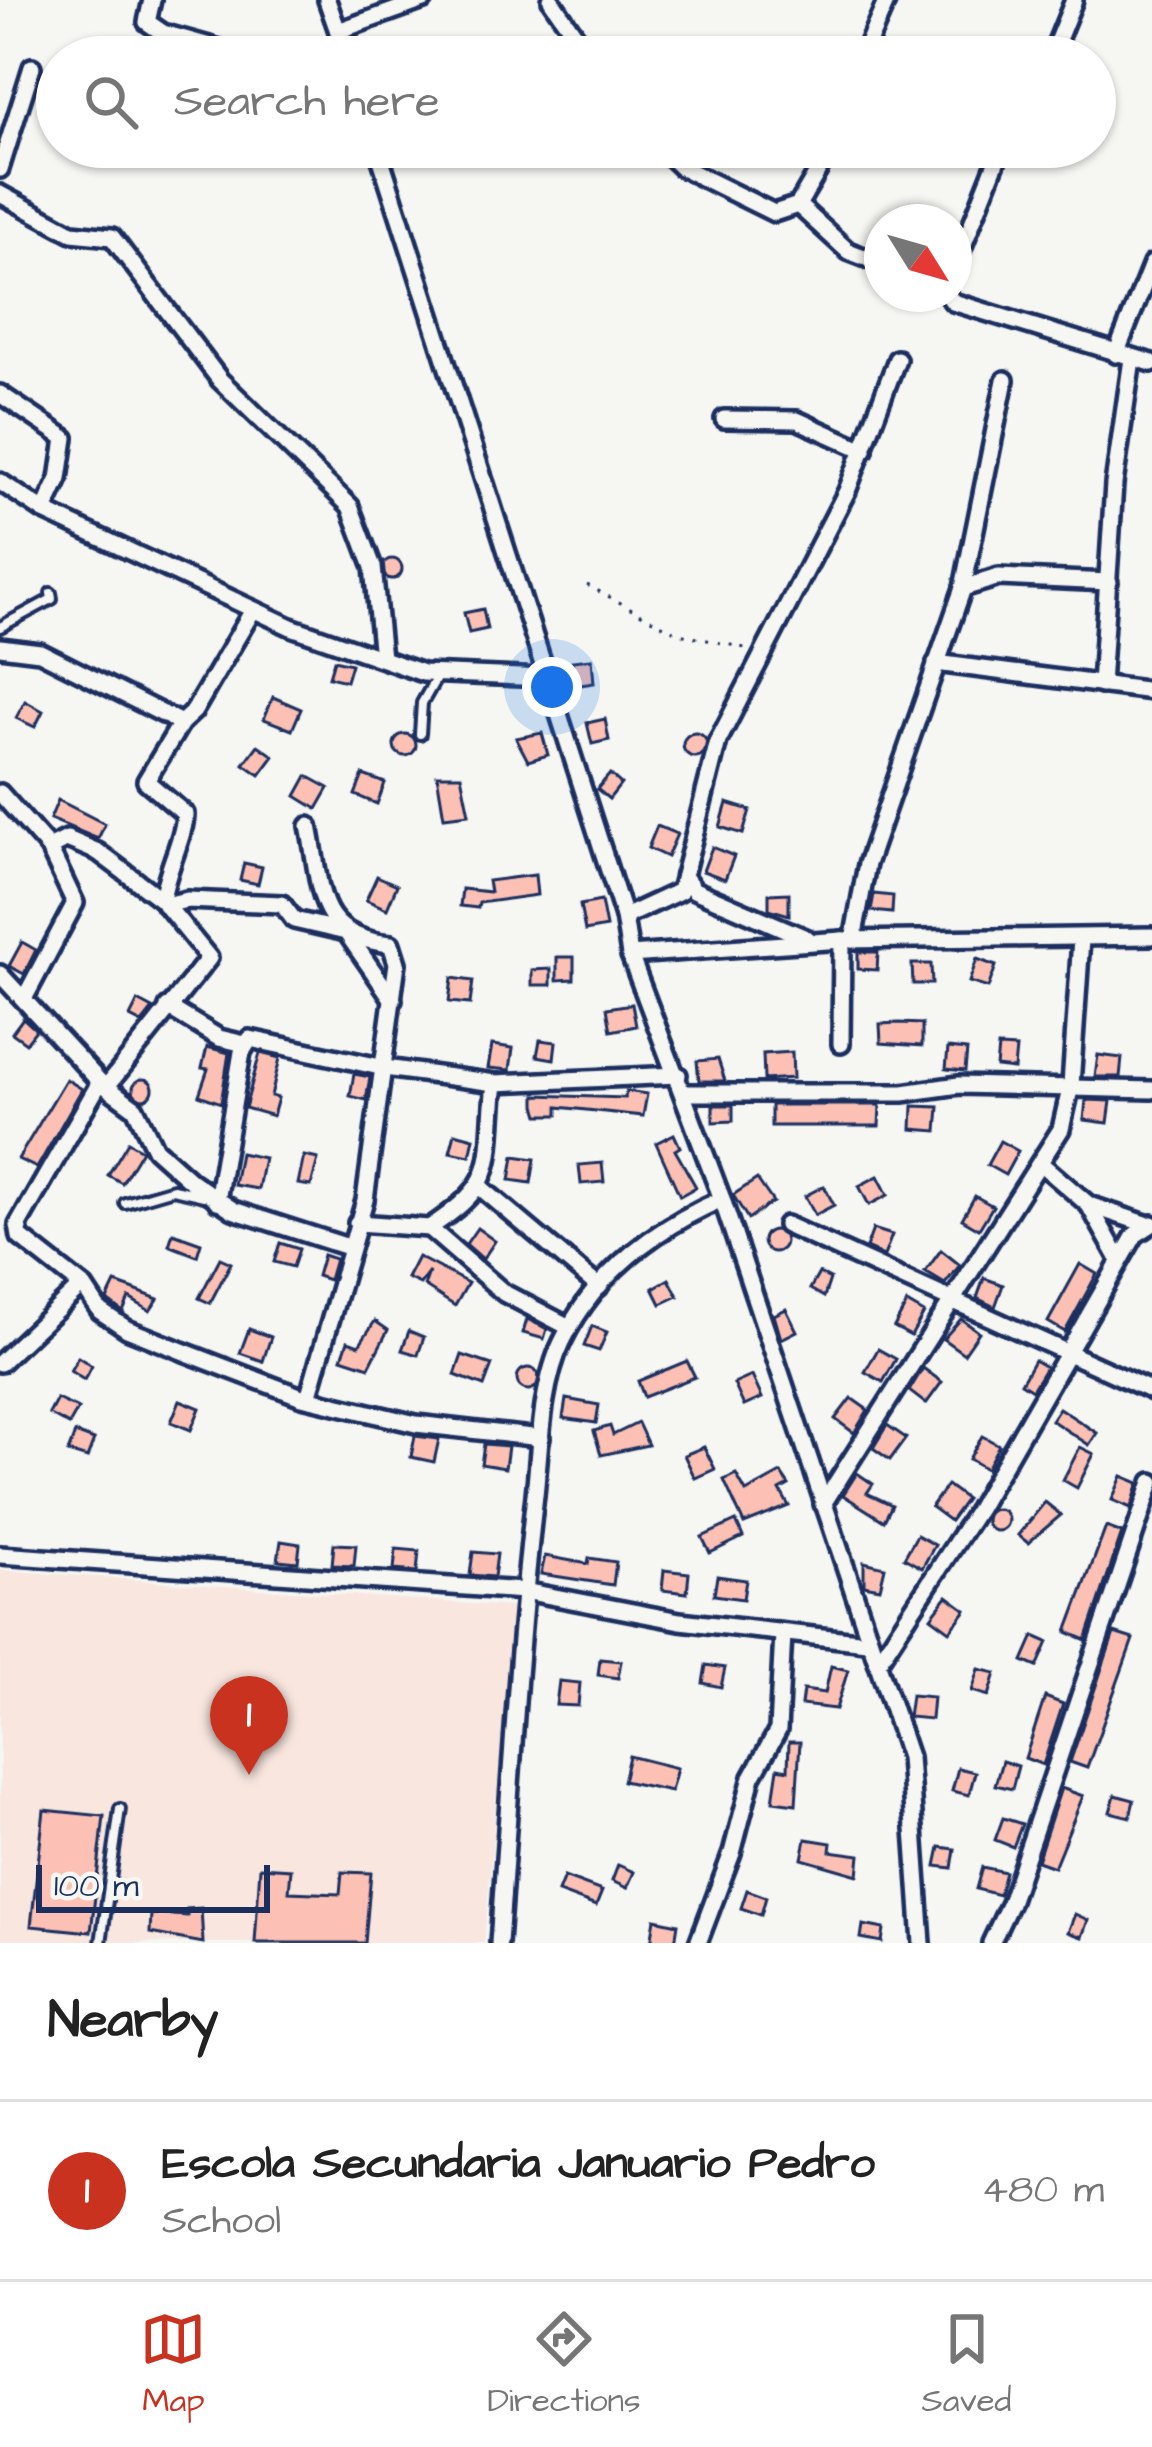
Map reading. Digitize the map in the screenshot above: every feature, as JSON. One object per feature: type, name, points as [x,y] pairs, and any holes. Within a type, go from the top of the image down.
[{"type":"street","points":[[152,0],[147,22],[175,36]]},
{"type":"street","points":[[327,0],[339,36]]},
{"type":"street","points":[[338,32],[424,0]]},
{"type":"street","points":[[551,0],[576,36]]},
{"type":"street","points":[[1059,36],[1074,0]]},
{"type":"street","points":[[869,36],[881,2]]},
{"type":"street","points":[[0,169],[32,67]]},
{"type":"street","points":[[384,168],[624,917],[631,955],[722,1199],[909,1757],[922,1943]]},
{"type":"street","points":[[683,168],[774,213],[798,205],[820,168]]},
{"type":"street","points":[[972,223],[994,168]]},
{"type":"street","points":[[0,194],[71,233],[112,237],[220,380],[272,436],[350,506],[373,567],[382,658]]},
{"type":"street","points":[[798,205],[848,251],[864,257]]},
{"type":"street","points":[[1101,685],[1124,357],[1152,264]]},
{"type":"street","points":[[972,308],[1152,363]]},
{"type":"street","points":[[624,917],[673,899],[684,876],[718,741],[864,450],[897,359]]},
{"type":"street","points":[[841,1044],[847,940],[867,864],[963,588],[1005,380]]},
{"type":"street","points":[[0,394],[65,438],[59,479],[44,511]]},
{"type":"street","points":[[724,419],[797,420],[864,450]]},
{"type":"street","points":[[0,482],[44,511],[253,610],[382,658],[439,674],[545,677]]},
{"type":"street","points":[[963,588],[999,577],[1109,583]]},
{"type":"street","points":[[164,902],[166,867],[185,828],[185,814],[146,781],[253,610]]},
{"type":"street","points":[[0,647],[40,652],[181,723]]},
{"type":"street","points":[[937,663],[1152,691]]},
{"type":"street","points":[[0,793],[49,848],[75,903],[24,999]]},
{"type":"street","points":[[309,826],[327,914],[346,932],[393,1000]]},
{"type":"street","points":[[49,848],[67,839],[98,853],[164,902],[207,949],[208,958],[103,1084],[18,1225],[20,1237],[81,1286],[100,1311],[127,1328],[308,1398],[416,1424],[542,1438]]},
{"type":"street","points":[[684,876],[694,890],[814,941]]},
{"type":"street","points":[[164,902],[282,904],[294,920],[397,949],[385,1068],[357,1223],[308,1398]]},
{"type":"street","points":[[631,955],[814,941],[1152,936]]},
{"type":"street","points":[[823,1504],[1060,1129],[1070,1085],[1081,939]]},
{"type":"street","points":[[0,974],[103,1084],[135,1108],[155,1149],[214,1199],[348,1247]]},
{"type":"street","points":[[168,1007],[219,1038],[245,1044],[261,1039],[385,1068],[495,1083],[678,1075]]},
{"type":"street","points":[[214,1199],[245,1044]]},
{"type":"street","points":[[429,1228],[480,1187],[489,1161],[495,1083]]},
{"type":"street","points":[[685,1093],[903,1093],[958,1085],[1152,1090]]},
{"type":"street","points":[[1040,1163],[1089,1205],[1120,1261]]},
{"type":"street","points":[[480,1187],[599,1287]]},
{"type":"street","points":[[499,1943],[524,1591],[558,1349],[569,1327],[630,1252],[672,1221],[722,1199]]},
{"type":"street","points":[[1089,1205],[1150,1225]]},
{"type":"street","points":[[357,1223],[429,1228],[504,1293],[569,1327]]},
{"type":"street","points":[[787,1225],[952,1304],[1152,1391]]},
{"type":"street","points":[[878,1662],[978,1509],[1135,1235],[1150,1225]]},
{"type":"street","points":[[0,1363],[81,1286]]},
{"type":"street","points":[[991,1943],[1010,1903],[1152,1482]]},
{"type":"street","points":[[0,1555],[524,1591],[783,1634],[867,1642]]},
{"type":"street","points":[[698,1943],[733,1852],[752,1777],[778,1730],[783,1634]]},
{"type":"lane","points":[[0,627],[52,599],[51,593]]},
{"type":"lane","points":[[420,734],[422,703],[439,674]]},
{"type":"lane","points":[[125,1203],[173,1189],[214,1199]]},
{"type":"lane","points":[[101,1943],[120,1809]]},
{"type":"path","points":[[587,585],[680,634],[763,650]]},
{"type":"shaded area","points":[[0,1570],[513,1607],[484,1943],[0,1943]]},
{"type":"building","points":[[392,559],[402,569],[392,579],[382,569]]},
{"type":"building","points":[[483,609],[487,629],[469,633],[464,613]]},
{"type":"building","points":[[592,659],[594,683],[574,686],[572,661]]},
{"type":"building","points":[[334,660],[351,664],[346,681],[329,677]]},
{"type":"building","points":[[273,697],[301,709],[292,730],[264,719]]},
{"type":"building","points":[[25,701],[43,711],[35,727],[16,718]]},
{"type":"building","points":[[605,719],[609,740],[592,744],[587,723]]},
{"type":"building","points":[[542,733],[548,755],[528,761],[516,738]]},
{"type":"building","points":[[695,733],[704,736],[704,754],[695,757],[686,754],[683,745],[686,736]]},
{"type":"building","points":[[405,734],[416,745],[405,756],[394,745]]},
{"type":"building","points":[[258,745],[274,756],[260,775],[244,764]]},
{"type":"building","points":[[610,774],[621,784],[609,799],[597,789]]},
{"type":"building","points":[[363,775],[385,783],[377,804],[355,795]]},
{"type":"building","points":[[437,775],[461,775],[469,814],[444,817]]},
{"type":"building","points":[[307,776],[329,788],[317,809],[296,796]]},
{"type":"building","points":[[58,800],[105,824],[98,839],[50,819]]},
{"type":"building","points":[[727,803],[750,810],[743,834],[720,827]]},
{"type":"building","points":[[657,826],[677,834],[667,857],[648,848]]},
{"type":"building","points":[[712,847],[734,856],[725,879],[703,871]]},
{"type":"building","points":[[244,863],[262,867],[258,884],[240,880]]},
{"type":"building","points":[[535,875],[537,895],[479,903],[478,908],[460,906],[462,889],[490,892],[488,881]]},
{"type":"building","points":[[377,876],[397,885],[387,909],[366,900]]},
{"type":"building","points":[[789,893],[789,915],[769,909],[769,894]]},
{"type":"building","points":[[874,894],[893,896],[892,913],[871,911]]},
{"type":"building","points":[[601,901],[606,927],[585,931],[580,905]]},
{"type":"building","points":[[22,942],[36,950],[24,974],[9,966]]},
{"type":"building","points":[[858,952],[878,952],[877,970],[858,969]]},
{"type":"building","points":[[557,957],[574,957],[574,979],[557,980]]},
{"type":"building","points":[[977,959],[996,966],[988,988],[969,982]]},
{"type":"building","points":[[912,964],[931,964],[932,984],[913,984]]},
{"type":"building","points":[[551,969],[551,985],[532,985],[532,970]]},
{"type":"building","points":[[452,978],[473,981],[470,1004],[449,1002]]},
{"type":"building","points":[[138,1001],[153,1009],[142,1023],[130,1017]]},
{"type":"building","points":[[632,1004],[636,1026],[611,1031],[607,1008]]},
{"type":"building","points":[[23,1018],[36,1030],[26,1043],[12,1033]]},
{"type":"building","points":[[880,1024],[922,1024],[922,1046],[881,1043]]},
{"type":"building","points":[[540,1040],[556,1042],[554,1059],[537,1056]]},
{"type":"building","points":[[492,1045],[513,1048],[510,1070],[488,1068]]},
{"type":"building","points":[[207,1047],[229,1053],[221,1103],[199,1095],[208,1069],[202,1068]]},
{"type":"building","points":[[998,1047],[1016,1048],[1014,1069],[996,1067]]},
{"type":"building","points":[[948,1048],[967,1050],[965,1071],[946,1069]]},
{"type":"building","points":[[792,1052],[793,1078],[764,1080],[763,1054]]},
{"type":"building","points":[[260,1053],[280,1058],[271,1096],[278,1098],[273,1116],[245,1108]]},
{"type":"building","points":[[1098,1055],[1122,1058],[1120,1077],[1095,1077]]},
{"type":"building","points":[[718,1059],[725,1081],[699,1081],[697,1061]]},
{"type":"building","points":[[354,1074],[370,1077],[366,1100],[350,1096]]},
{"type":"building","points":[[66,1079],[82,1089],[37,1168],[18,1159]]},
{"type":"building","points":[[143,1079],[153,1089],[143,1099],[133,1089]]},
{"type":"building","points":[[626,1091],[647,1094],[643,1116],[558,1107],[558,1115],[539,1115],[536,1105],[536,1095],[625,1098]]},
{"type":"building","points":[[1086,1100],[1111,1101],[1108,1123],[1084,1120]]},
{"type":"building","points":[[713,1105],[733,1105],[733,1121],[713,1122]]},
{"type":"building","points":[[771,1105],[880,1105],[879,1126],[771,1126]]},
{"type":"building","points":[[913,1106],[939,1107],[937,1131],[912,1129]]},
{"type":"building","points":[[455,1133],[474,1138],[470,1156],[450,1152]]},
{"type":"building","points":[[674,1134],[680,1147],[675,1150],[696,1187],[680,1196],[656,1143]]},
{"type":"building","points":[[1000,1141],[1018,1151],[1005,1175],[987,1165]]},
{"type":"building","points":[[128,1142],[142,1150],[122,1183],[108,1175]]},
{"type":"building","points":[[240,1153],[264,1158],[258,1189],[234,1185]]},
{"type":"building","points":[[304,1156],[318,1159],[311,1186],[298,1184]]},
{"type":"building","points":[[514,1156],[535,1159],[531,1183],[510,1180]]},
{"type":"building","points":[[602,1163],[604,1182],[581,1184],[579,1165]]},
{"type":"building","points":[[878,1176],[888,1195],[869,1205],[859,1186]]},
{"type":"building","points":[[757,1179],[773,1202],[748,1219],[733,1195]]},
{"type":"building","points":[[824,1186],[834,1205],[815,1215],[805,1196]]},
{"type":"building","points":[[975,1196],[993,1206],[979,1229],[962,1219]]},
{"type":"building","points":[[477,1228],[495,1241],[483,1259],[466,1244]]},
{"type":"building","points":[[873,1229],[892,1235],[884,1256],[866,1248]]},
{"type":"building","points":[[774,1230],[785,1241],[774,1252],[763,1241]]},
{"type":"building","points":[[173,1233],[201,1243],[197,1256],[169,1245]]},
{"type":"building","points":[[280,1243],[299,1249],[293,1267],[274,1262]]},
{"type":"building","points":[[941,1250],[960,1265],[945,1284],[925,1272]]},
{"type":"building","points":[[323,1255],[335,1259],[329,1280],[317,1276]]},
{"type":"building","points":[[418,1257],[468,1283],[455,1306],[424,1286],[429,1272],[420,1284],[407,1278]]},
{"type":"building","points":[[220,1258],[231,1263],[210,1303],[199,1298]]},
{"type":"building","points":[[1080,1264],[1097,1274],[1065,1332],[1048,1322]]},
{"type":"building","points":[[819,1273],[830,1279],[824,1297],[810,1289]]},
{"type":"building","points":[[984,1278],[1003,1285],[995,1307],[977,1298]]},
{"type":"building","points":[[669,1279],[678,1296],[661,1304],[653,1288]]},
{"type":"building","points":[[115,1283],[158,1299],[150,1311],[129,1298],[123,1312],[107,1300]]},
{"type":"building","points":[[907,1303],[924,1313],[911,1336],[894,1327]]},
{"type":"building","points":[[786,1309],[797,1331],[781,1339],[774,1315]]},
{"type":"building","points":[[527,1319],[547,1329],[544,1339],[523,1333]]},
{"type":"building","points":[[961,1319],[979,1332],[964,1354],[943,1339]]},
{"type":"building","points":[[375,1321],[388,1330],[369,1367],[342,1358],[348,1341],[359,1345]]},
{"type":"building","points":[[592,1326],[607,1332],[599,1351],[584,1346]]},
{"type":"building","points":[[249,1329],[271,1337],[263,1361],[240,1353]]},
{"type":"building","points":[[409,1331],[424,1337],[418,1355],[402,1350]]},
{"type":"building","points":[[878,1349],[896,1359],[883,1382],[865,1372]]},
{"type":"building","points":[[462,1355],[492,1365],[484,1386],[455,1375]]},
{"type":"building","points":[[78,1357],[92,1366],[84,1380],[70,1371]]},
{"type":"building","points":[[1034,1360],[1046,1367],[1032,1390],[1021,1383]]},
{"type":"building","points":[[687,1361],[695,1377],[644,1397],[638,1381]]},
{"type":"building","points":[[528,1368],[539,1379],[528,1390],[517,1379]]},
{"type":"building","points":[[923,1368],[942,1382],[926,1404],[909,1391]]},
{"type":"building","points":[[752,1376],[762,1398],[744,1406],[734,1384]]},
{"type":"building","points":[[851,1398],[868,1410],[854,1433],[835,1419]]},
{"type":"building","points":[[57,1399],[78,1409],[69,1425],[49,1414]]},
{"type":"building","points":[[566,1399],[599,1405],[596,1423],[563,1418]]},
{"type":"building","points":[[180,1400],[200,1408],[191,1430],[171,1422]]},
{"type":"building","points":[[1059,1408],[1097,1433],[1089,1445],[1051,1420]]},
{"type":"building","points":[[638,1423],[648,1445],[601,1455],[594,1431],[610,1426],[613,1435]]},
{"type":"building","points":[[887,1425],[906,1438],[890,1460],[873,1448]]},
{"type":"building","points":[[75,1433],[94,1440],[87,1458],[68,1452]]},
{"type":"building","points":[[415,1436],[439,1439],[434,1462],[411,1457]]},
{"type":"building","points":[[982,1436],[999,1445],[986,1469],[969,1459]]},
{"type":"building","points":[[484,1444],[508,1446],[505,1468],[481,1464]]},
{"type":"building","points":[[704,1447],[715,1469],[695,1478],[684,1455]]},
{"type":"building","points":[[1080,1447],[1094,1454],[1077,1488],[1063,1480]]},
{"type":"building","points":[[781,1473],[789,1485],[780,1490],[789,1506],[744,1524],[724,1480],[736,1474],[746,1492]]},
{"type":"building","points":[[857,1473],[873,1484],[867,1493],[892,1505],[884,1521],[843,1495]]},
{"type":"building","points":[[1122,1476],[1139,1483],[1131,1508],[1112,1500]]},
{"type":"building","points":[[947,1485],[966,1499],[950,1521],[931,1507]]},
{"type":"building","points":[[1045,1502],[1061,1515],[1028,1543],[1018,1535]]},
{"type":"building","points":[[997,1509],[1008,1520],[997,1531],[986,1520]]},
{"type":"building","points":[[736,1521],[743,1537],[710,1553],[702,1537]]},
{"type":"building","points":[[1106,1527],[1122,1533],[1086,1640],[1067,1632]]},
{"type":"building","points":[[917,1535],[935,1545],[922,1568],[904,1558]]},
{"type":"building","points":[[281,1541],[300,1544],[298,1562],[278,1560]]},
{"type":"building","points":[[334,1544],[356,1545],[354,1566],[332,1565]]},
{"type":"building","points":[[396,1549],[419,1551],[417,1572],[394,1570]]},
{"type":"building","points":[[473,1552],[497,1554],[494,1577],[470,1575]]},
{"type":"building","points":[[545,1556],[588,1564],[589,1558],[616,1562],[613,1585],[541,1574]]},
{"type":"building","points":[[864,1562],[885,1567],[880,1588],[864,1585]]},
{"type":"building","points":[[664,1570],[689,1573],[687,1593],[662,1590]]},
{"type":"building","points":[[717,1576],[746,1580],[743,1599],[714,1595]]},
{"type":"building","points":[[947,1596],[966,1610],[950,1631],[931,1617]]},
{"type":"building","points":[[1114,1633],[1133,1639],[1087,1768],[1070,1762]]},
{"type":"building","points":[[1034,1636],[1048,1642],[1037,1667],[1023,1661]]},
{"type":"building","points":[[600,1659],[621,1661],[618,1678],[598,1675]]},
{"type":"building","points":[[706,1665],[725,1668],[721,1687],[703,1683]]},
{"type":"building","points":[[831,1666],[848,1670],[836,1709],[801,1705],[803,1690],[825,1693]]},
{"type":"building","points":[[979,1669],[996,1673],[989,1696],[972,1691]]},
{"type":"building","points":[[559,1681],[580,1683],[578,1706],[556,1705]]},
{"type":"building","points":[[911,1695],[933,1697],[931,1719],[908,1717]]},
{"type":"building","points":[[1045,1697],[1063,1704],[1043,1765],[1025,1758]]},
{"type":"building","points":[[789,1742],[800,1742],[796,1804],[773,1801],[778,1768],[788,1770]]},
{"type":"building","points":[[629,1756],[677,1768],[671,1791],[623,1781]]},
{"type":"building","points":[[1002,1761],[1018,1766],[1012,1789],[995,1785]]},
{"type":"building","points":[[958,1768],[975,1772],[969,1795],[952,1791]]},
{"type":"building","points":[[1061,1788],[1083,1796],[1054,1867],[1037,1861]]},
{"type":"building","points":[[1115,1795],[1134,1800],[1130,1817],[1110,1812]]},
{"type":"building","points":[[44,1810],[104,1816],[91,1932],[31,1926]]},
{"type":"building","points":[[1003,1818],[1022,1824],[1013,1847],[995,1840]]},
{"type":"building","points":[[806,1839],[831,1843],[830,1851],[860,1855],[858,1875],[802,1859]]},
{"type":"building","points":[[940,1847],[955,1849],[952,1868],[936,1866]]},
{"type":"building","points":[[618,1865],[634,1872],[627,1888],[612,1881]]},
{"type":"building","points":[[260,1867],[291,1869],[289,1892],[340,1894],[342,1872],[371,1873],[365,1943],[255,1943]]},
{"type":"building","points":[[982,1867],[1005,1872],[999,1895],[976,1889]]},
{"type":"building","points":[[564,1877],[602,1891],[596,1906],[558,1892]]},
{"type":"building","points":[[747,1890],[766,1897],[761,1915],[741,1908]]},
{"type":"building","points":[[201,1908],[203,1943],[150,1933],[151,1914],[187,1916],[187,1909]]},
{"type":"building","points":[[1075,1914],[1088,1920],[1082,1937],[1068,1932]]},
{"type":"building","points":[[655,1919],[678,1924],[675,1943],[651,1943]]},
{"type":"building","points":[[863,1925],[884,1929],[882,1942],[861,1938]]},
{"type":"place","name":"Escola Secundaria Januario Pedro","points":[[249,1775]]}]
